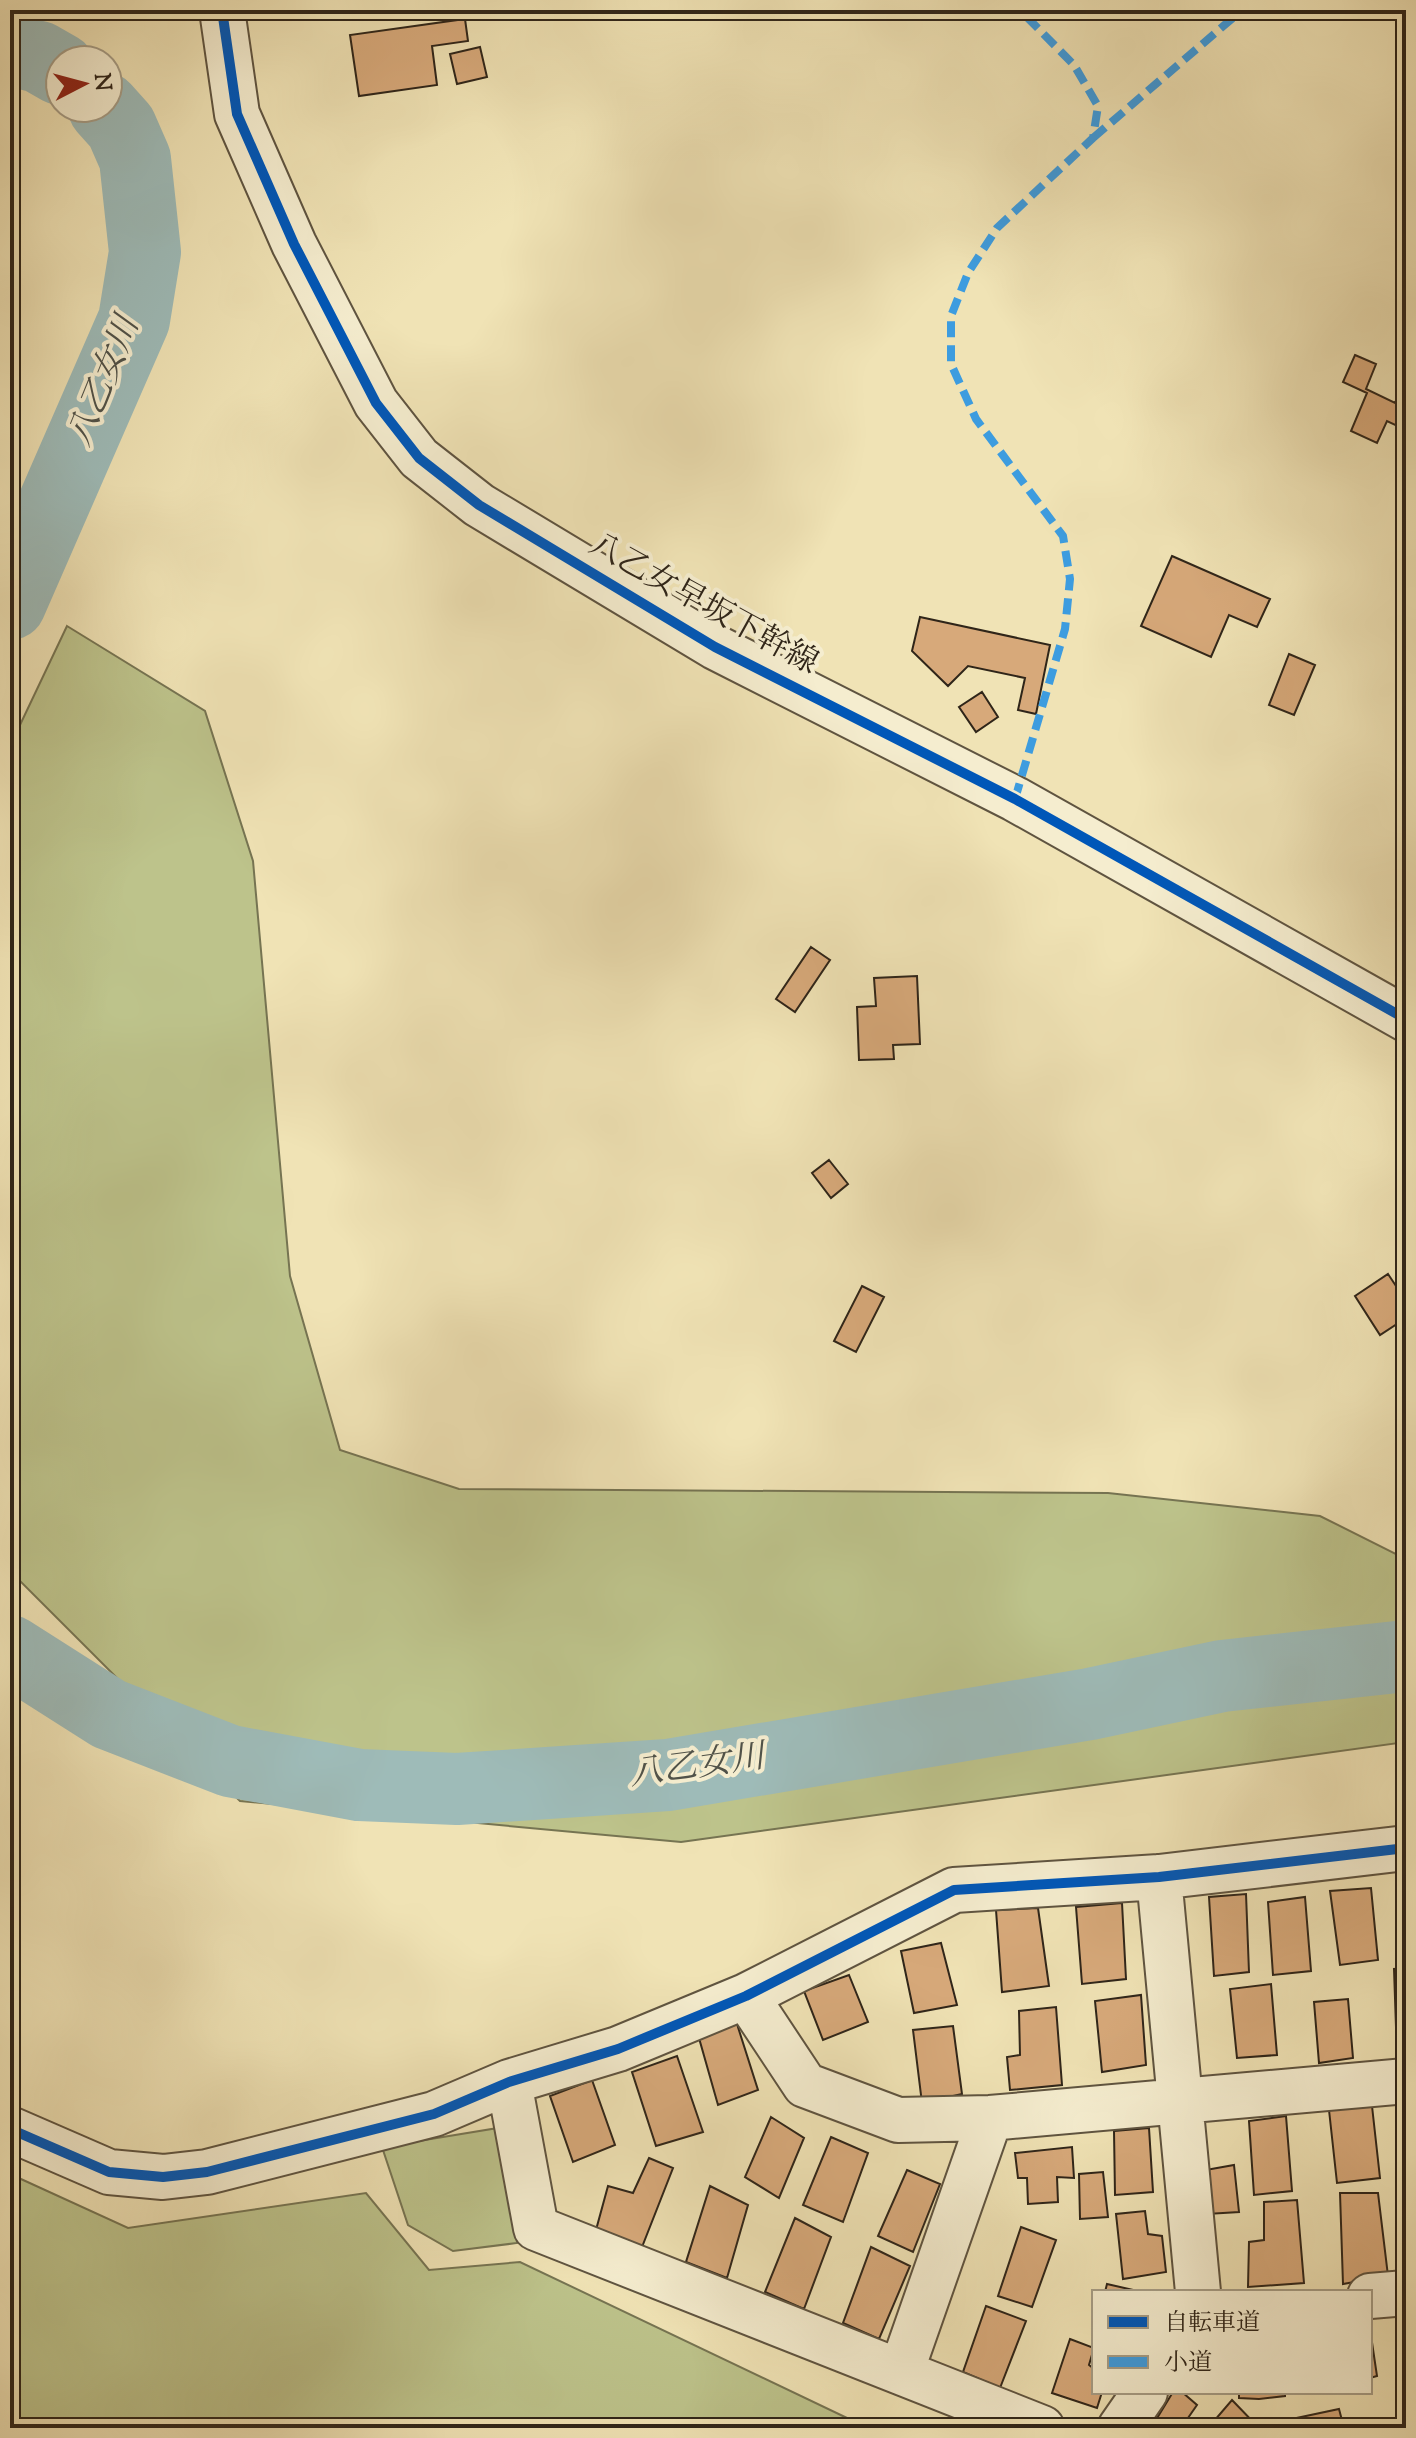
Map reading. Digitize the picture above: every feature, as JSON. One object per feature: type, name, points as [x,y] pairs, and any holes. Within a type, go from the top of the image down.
[{"type":"street","name":"八乙女早坂下幹線","points":[[222,10],[237,114],[294,244],[376,403],[419,458],[479,505],[715,647],[1015,799],[1406,1019]]},
{"type":"street","points":[[10,2129],[109,2172],[163,2177],[207,2172],[434,2114],[509,2082],[618,2049],[746,1996],[954,1890],[1159,1877],[1406,1848]]},
{"type":"street","points":[[1159,1877],[1198,2290]]},
{"type":"street","points":[[746,1996],[805,2085],[898,2120],[990,2118],[1406,2081]]},
{"type":"street","points":[[509,2082],[536,2228],[1042,2428]]},
{"type":"street","points":[[901,2372],[990,2118]]},
{"type":"street","points":[[1372,2296],[1406,2293]]},
{"type":"street","points":[[1120,2428],[1144,2394]]},
{"type":"green space","points":[[67,626],[205,711],[253,861],[290,1276],[340,1450],[459,1489],[1108,1493],[1320,1516],[1406,1559],[1406,1742],[681,1842],[240,1801],[15,1576],[10,1565],[10,746]]},
{"type":"green space","points":[[504,2127],[517,2243],[453,2251],[408,2225],[382,2147]]},
{"type":"green space","points":[[10,2174],[128,2228],[366,2193],[429,2270],[520,2262],[868,2428],[10,2428]]},
{"type":"building","points":[[465,19],[468,41],[432,46],[437,85],[359,96],[350,35]]},
{"type":"building","points":[[480,47],[487,77],[457,84],[450,54]]},
{"type":"building","points":[[1355,355],[1376,364],[1366,389],[1395,403],[1406,378],[1406,430],[1387,421],[1377,443],[1351,431],[1367,393],[1343,382]]},
{"type":"building","points":[[1172,556],[1270,599],[1257,627],[1229,615],[1211,657],[1141,626]]},
{"type":"building","points":[[920,617],[1050,645],[1036,714],[1018,710],[1025,678],[968,666],[948,686],[912,651]]},
{"type":"building","points":[[1289,654],[1315,665],[1294,715],[1269,705]]},
{"type":"building","points":[[982,692],[998,717],[976,732],[959,707]]},
{"type":"building","points":[[811,947],[830,960],[795,1012],[776,999]]},
{"type":"building","points":[[917,976],[920,1044],[893,1045],[894,1059],[859,1060],[857,1007],[876,1006],[874,978]]},
{"type":"building","points":[[829,1160],[848,1184],[831,1198],[812,1173]]},
{"type":"building","points":[[1388,1274],[1406,1301],[1406,1318],[1380,1335],[1355,1296]]},
{"type":"building","points":[[862,1286],[884,1297],[856,1352],[834,1341]]},
{"type":"building","points":[[1371,1888],[1378,1960],[1340,1965],[1330,1891]]},
{"type":"building","points":[[1246,1894],[1249,1972],[1214,1976],[1209,1897]]},
{"type":"building","points":[[1305,1897],[1311,1971],[1273,1975],[1268,1902]]},
{"type":"building","points":[[1122,1903],[1126,1979],[1082,1984],[1076,1907]]},
{"type":"building","points":[[1038,1908],[1049,1986],[1002,1992],[996,1910]]},
{"type":"building","points":[[941,1943],[957,2005],[914,2013],[901,1951]]},
{"type":"building","points":[[1406,1968],[1406,2026],[1396,2027],[1394,1969]]},
{"type":"building","points":[[849,1975],[868,2022],[823,2040],[804,1991]]},
{"type":"building","points":[[1271,1984],[1277,2055],[1237,2058],[1230,1989]]},
{"type":"building","points":[[1141,1995],[1146,2065],[1102,2072],[1095,2001]]},
{"type":"building","points":[[1348,1999],[1353,2058],[1319,2063],[1314,2002]]},
{"type":"building","points":[[1056,2007],[1062,2085],[1010,2090],[1007,2057],[1020,2055],[1019,2011]]},
{"type":"building","points":[[737,2024],[758,2090],[718,2105],[699,2038]]},
{"type":"building","points":[[953,2026],[962,2094],[922,2103],[913,2030]]},
{"type":"building","points":[[677,2056],[703,2132],[656,2146],[632,2072]]},
{"type":"building","points":[[592,2080],[615,2145],[573,2162],[550,2096]]},
{"type":"building","points":[[1372,2106],[1380,2178],[1337,2183],[1329,2110]]},
{"type":"building","points":[[1286,2116],[1292,2191],[1254,2195],[1249,2121]]},
{"type":"building","points":[[771,2117],[804,2138],[779,2198],[745,2177]]},
{"type":"building","points":[[1149,2128],[1153,2192],[1115,2195],[1114,2131]]},
{"type":"building","points":[[831,2137],[868,2153],[843,2222],[803,2205]]},
{"type":"building","points":[[1072,2147],[1074,2178],[1057,2177],[1058,2202],[1028,2204],[1027,2178],[1018,2178],[1015,2153]]},
{"type":"building","points":[[649,2158],[673,2168],[642,2247],[596,2230],[608,2186],[633,2193]]},
{"type":"building","points":[[1234,2165],[1239,2212],[1207,2214],[1200,2171]]},
{"type":"building","points":[[907,2170],[940,2184],[913,2252],[878,2236]]},
{"type":"building","points":[[1103,2172],[1108,2217],[1080,2219],[1079,2174]]},
{"type":"building","points":[[710,2186],[748,2205],[727,2278],[686,2262]]},
{"type":"building","points":[[1340,2193],[1378,2193],[1388,2276],[1343,2284]]},
{"type":"building","points":[[1297,2200],[1304,2283],[1248,2287],[1249,2242],[1264,2240],[1264,2202]]},
{"type":"building","points":[[1145,2211],[1148,2234],[1162,2236],[1166,2272],[1123,2279],[1116,2214]]},
{"type":"building","points":[[795,2218],[831,2237],[804,2309],[765,2292]]},
{"type":"building","points":[[1021,2227],[1056,2240],[1032,2307],[998,2296]]},
{"type":"building","points":[[871,2247],[910,2266],[879,2339],[843,2323]]},
{"type":"building","points":[[1107,2284],[1133,2290],[1106,2290]]},
{"type":"building","points":[[986,2306],[1026,2321],[1000,2388],[963,2372]]},
{"type":"building","points":[[1070,2339],[1092,2347],[1089,2365],[1092,2367],[1092,2394],[1101,2394],[1097,2408],[1052,2393]]},
{"type":"building","points":[[1372,2342],[1377,2376],[1372,2377]]},
{"type":"building","points":[[1172,2394],[1184,2394],[1197,2405],[1181,2428],[1151,2428]]},
{"type":"building","points":[[1239,2394],[1285,2394],[1259,2399],[1239,2398]]},
{"type":"building","points":[[1232,2400],[1259,2428],[1208,2428]]},
{"type":"building","points":[[1404,2402],[1406,2428],[1392,2428]]},
{"type":"building","points":[[1339,2409],[1344,2428],[1290,2428],[1287,2420]]},
{"type":"waterway","name":"八乙女川","points":[[10,50],[44,60]]},
{"type":"waterway","name":"八乙女川","points":[[10,604],[134,320],[145,252],[135,159],[118,124]]},
{"type":"waterway","name":"八乙女川","points":[[10,1651],[109,1714],[230,1761],[359,1785],[457,1789],[668,1775],[1090,1704],[1222,1676],[1406,1656]]},
{"type":"marked path","points":[[1015,799],[1065,629],[1070,579],[1063,536],[976,419],[951,364],[951,316],[968,273],[997,228],[1093,138],[1098,106],[1074,65],[1020,10]]},
{"type":"marked path","points":[[1093,138],[1242,10]]},
{"type":"cycle path","points":[[222,10],[237,114],[294,244],[376,403],[419,458],[479,505],[715,647],[1015,799],[1406,1019]]},
{"type":"cycle path","points":[[10,2129],[109,2172],[163,2177],[207,2172],[434,2114],[509,2082],[618,2049],[746,1996],[954,1890],[1159,1877],[1406,1848]]}]
